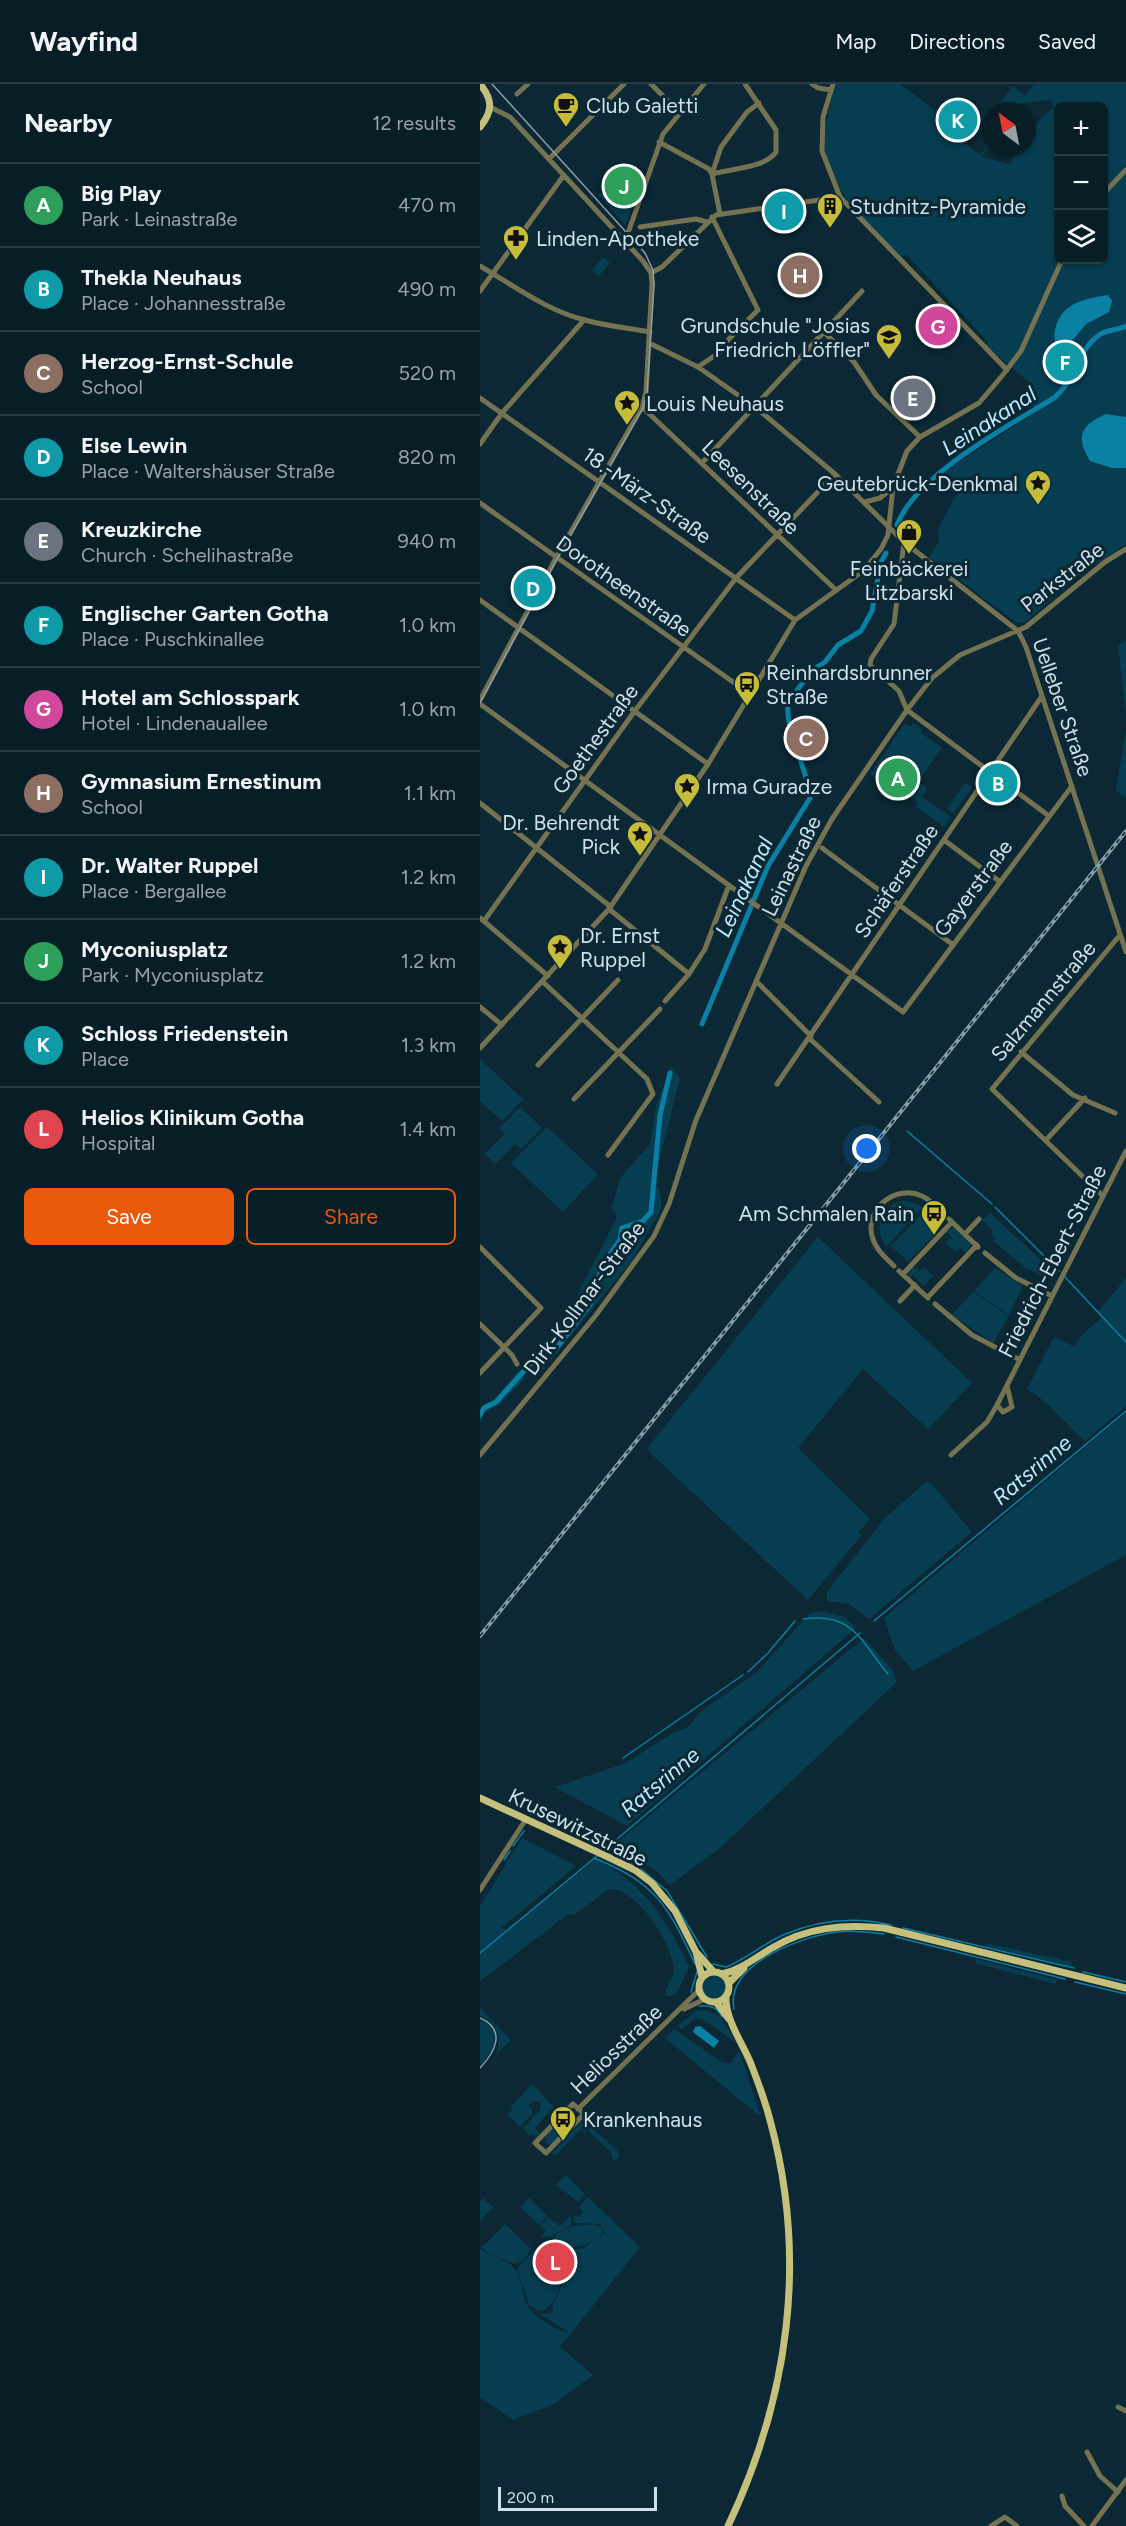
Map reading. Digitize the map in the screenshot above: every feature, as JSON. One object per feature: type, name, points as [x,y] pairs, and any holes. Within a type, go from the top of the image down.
[{"type":"main road","points":[[480,84],[489,96],[490,107],[480,126]]},
{"type":"main road","name":"Krusewitzstraße","points":[[480,1798],[635,1870],[652,1883],[675,1911],[696,1952]]},
{"type":"main road","points":[[723,1974],[750,1962],[797,1935],[822,1928],[861,1926],[884,1928],[1126,1988]]},
{"type":"main road","points":[[696,1952],[713,1971],[723,1974],[729,1983]]},
{"type":"main road","points":[[696,1952],[702,1977],[699,1990],[705,1999],[716,2002],[733,2023]]},
{"type":"main road","points":[[728,2526],[752,2474],[777,2391],[786,2342],[790,2273],[788,2217],[776,2145],[763,2097],[733,2023],[726,1997],[729,1983],[750,1962]]},
{"type":"main road","points":[[702,1977],[713,1971]]},
{"type":"main road","points":[[716,2002],[726,1997]]},
{"type":"street","points":[[549,159],[624,84]]},
{"type":"street","points":[[651,84],[680,113]]},
{"type":"street","points":[[622,238],[628,233],[659,142],[704,84]]},
{"type":"street","points":[[712,174],[761,162],[771,158],[776,152],[776,130],[745,84]]},
{"type":"street","points":[[812,84],[818,88],[832,87],[823,117],[822,151],[840,197],[1007,370]]},
{"type":"street","points":[[517,94],[527,85]]},
{"type":"street","points":[[712,174],[721,147],[747,112],[759,103]]},
{"type":"street","points":[[490,107],[507,114],[622,238],[651,273],[652,283],[650,332],[642,407],[556,558],[480,702],[853,975]]},
{"type":"street","points":[[659,142],[706,166],[712,174],[720,214]]},
{"type":"street","points":[[1108,189],[1126,170]]},
{"type":"street","points":[[480,291],[564,175]]},
{"type":"street","points":[[651,273],[662,267],[712,217],[840,197]]},
{"type":"street","points":[[698,367],[720,352],[723,345],[758,310],[712,217]]},
{"type":"street","points":[[640,227],[696,219],[707,222]]},
{"type":"street","points":[[480,1047],[610,908],[708,764],[795,620],[863,571],[872,561],[885,543],[889,528],[893,487],[904,457],[920,437],[975,406],[1007,370],[1021,351],[1060,264]]},
{"type":"street","points":[[480,266],[535,299],[584,320],[650,332]]},
{"type":"street","points":[[702,463],[862,291]]},
{"type":"street","points":[[480,444],[502,413],[584,320]]},
{"type":"street","points":[[824,332],[854,362],[876,395],[920,437]]},
{"type":"street","name":"Uelleber Straße","points":[[649,342],[698,367],[755,407],[866,502],[904,542],[1018,631],[1042,696],[1126,952]]},
{"type":"street","name":"18.-März-Straße","points":[[480,398],[795,620]]},
{"type":"street","name":"Leesenstraße","points":[[642,407],[836,590]]},
{"type":"street","name":"Goethestraße","points":[[482,920],[634,712],[736,578],[835,474]]},
{"type":"street","points":[[866,502],[880,498],[893,487]]},
{"type":"street","name":"Dorotheenstraße","points":[[480,503],[750,694]]},
{"type":"street","points":[[904,542],[894,624],[869,663],[899,691],[907,710],[1049,816]]},
{"type":"street","name":"Parkstraße","points":[[1018,631],[1105,562],[1126,549]]},
{"type":"street","points":[[480,600],[708,764]]},
{"type":"street","name":"Leinastraße","points":[[714,1078],[821,836],[923,688],[954,659],[1018,631]]},
{"type":"street","name":"Schäferstraße","points":[[777,1084],[1042,696]]},
{"type":"street","name":"Gayerstraße","points":[[853,975],[903,1012],[1072,786]]},
{"type":"street","points":[[480,803],[689,974]]},
{"type":"street","points":[[944,840],[999,881]]},
{"type":"street","points":[[822,848],[952,944]]},
{"type":"street","points":[[665,1001],[689,974],[705,949],[729,885]]},
{"type":"street","points":[[482,920],[548,976]]},
{"type":"street","name":"Salzmannstraße","points":[[1046,1140],[992,1089],[1120,935]]},
{"type":"street","points":[[538,1065],[618,980]]},
{"type":"street","points":[[756,981],[810,1037],[879,1102]]},
{"type":"street","points":[[543,982],[647,1079],[653,1094],[608,1155]]},
{"type":"street","points":[[480,1007],[502,1024]]},
{"type":"street","points":[[574,1099],[660,1009]]},
{"type":"street","points":[[1021,1052],[1073,1095],[1085,1098],[1115,1113]]},
{"type":"street","name":"Dirk-Kollmar-Straße","points":[[480,1455],[538,1388],[647,1247],[669,1204],[688,1140],[714,1078]]},
{"type":"street","points":[[1085,1098],[1046,1140],[1103,1196]]},
{"type":"street","name":"Friedrich-Ebert-Straße","points":[[951,1455],[987,1422],[997,1406],[1126,1151]]},
{"type":"street","points":[[894,1266],[877,1249],[872,1238],[872,1220],[881,1204],[891,1196],[910,1192],[927,1198],[944,1214]]},
{"type":"street","points":[[965,1234],[979,1219]]},
{"type":"street","points":[[951,1220],[965,1234],[978,1246],[929,1298],[901,1272],[951,1220]]},
{"type":"street","points":[[480,1247],[541,1308],[480,1373]]},
{"type":"street","points":[[984,1252],[1016,1278],[1052,1296]]},
{"type":"street","points":[[900,1301],[915,1285]]},
{"type":"street","points":[[935,1304],[972,1335],[1020,1360]]},
{"type":"street","points":[[480,1324],[504,1347],[517,1364]]},
{"type":"street","name":"Friedrich-Ebert-Straße","points":[[997,1406],[1003,1412],[1012,1407],[1007,1386]]},
{"type":"street","points":[[480,1890],[526,1819]]},
{"type":"street","name":"Heliosstraße","points":[[576,2106],[584,2114],[546,2153],[535,2143],[699,1990]]},
{"type":"street","points":[[678,2012],[705,1999]]},
{"type":"street","points":[[1118,2407],[1126,2411]]},
{"type":"street","points":[[1087,2452],[1100,2476],[1118,2492]]},
{"type":"street","points":[[1092,2526],[1126,2480]]},
{"type":"street","points":[[1062,2496],[1065,2506],[1084,2526]]},
{"type":"street","points":[[991,2526],[1005,2517],[1017,2526]]},
{"type":"shaded area","points":[[835,84],[900,84],[968,136],[963,142],[980,155],[982,152],[982,157],[1010,164],[1014,156],[1036,156],[1036,124],[1054,107],[1051,100],[1001,102],[1013,86],[1025,96],[1034,84],[1126,84],[1126,417],[1106,414],[1112,468],[1126,468],[1126,544],[1075,579],[1027,621],[1017,623],[929,557],[939,542],[938,529],[959,489],[943,472],[1035,413],[1030,396],[1032,385],[985,345],[988,342],[906,254],[901,258],[854,208],[834,179],[828,164],[825,149],[826,124]]},
{"type":"shaded area","points":[[629,163],[645,178],[625,225],[598,195]]},
{"type":"shaded area","points":[[603,257],[610,263],[599,276],[592,270]]},
{"type":"shaded area","points":[[1126,640],[1126,717],[1118,645]]},
{"type":"shaded area","points":[[905,723],[910,727],[913,723],[921,729],[921,733],[942,748],[918,781],[927,788],[922,797],[951,817],[944,827],[916,807],[919,803],[909,795],[905,800],[870,774]]},
{"type":"shaded area","points":[[1126,730],[1126,798],[1116,791]]},
{"type":"shaded area","points":[[965,783],[972,787],[954,813],[947,809]]},
{"type":"shaded area","points":[[480,1059],[523,1099],[502,1121],[480,1101]]},
{"type":"shaded area","points":[[671,1066],[680,1078],[655,1178],[661,1196],[661,1209],[633,1259],[537,1377],[524,1365],[561,1327],[617,1217],[612,1207],[620,1178],[650,1144],[657,1103]]},
{"type":"shaded area","points":[[520,1107],[542,1128],[521,1149],[515,1144],[495,1164],[485,1154],[505,1134],[499,1128]]},
{"type":"shaded area","points":[[547,1127],[598,1174],[563,1212],[511,1163]]},
{"type":"shaded area","points":[[899,1201],[908,1201],[923,1207],[886,1247],[880,1233],[880,1221],[886,1210]]},
{"type":"shaded area","points":[[924,1211],[941,1228],[908,1262],[891,1246]]},
{"type":"shaded area","points":[[990,1213],[1049,1267],[1044,1277],[1026,1268],[993,1241],[996,1238],[991,1234],[993,1231],[982,1220]]},
{"type":"shaded area","points":[[954,1227],[972,1244],[966,1253],[960,1248],[956,1252],[946,1243],[952,1237],[946,1231]]},
{"type":"shaded area","points":[[818,1237],[972,1383],[928,1429],[863,1369],[798,1448],[870,1519],[859,1532],[861,1536],[808,1600],[650,1453],[648,1447]]},
{"type":"shaded area","points":[[913,1266],[919,1271],[924,1267],[933,1276],[924,1286],[913,1275],[910,1278],[908,1273]]},
{"type":"shaded area","points":[[995,1268],[1023,1286],[1009,1315],[974,1291]]},
{"type":"shaded area","points":[[1126,1278],[1126,1406],[1085,1441],[1050,1406],[1027,1389],[1054,1337],[1075,1347],[1079,1338],[1101,1318],[1097,1313]]},
{"type":"shaded area","points":[[973,1292],[1009,1316],[993,1343],[952,1315]]},
{"type":"shaded area","points":[[518,1371],[525,1378],[499,1405],[484,1413],[480,1425],[480,1411],[486,1402],[493,1401]]},
{"type":"shaded area","points":[[1126,1413],[1126,1555],[913,1671],[895,1650],[884,1618]]},
{"type":"shaded area","points":[[926,1482],[931,1483],[972,1532],[869,1619],[849,1604],[827,1601],[827,1592],[884,1519]]},
{"type":"shaded area","points":[[821,1611],[845,1617],[856,1628],[627,1826],[555,1787],[626,1763],[672,1733],[688,1727],[701,1711],[756,1673],[810,1613]]},
{"type":"shaded area","points":[[864,1638],[893,1671],[897,1682],[721,1847],[670,1885],[655,1870],[615,1844]]},
{"type":"shaded area","points":[[522,1838],[576,1866],[501,1928],[508,1931],[550,1896],[552,1898],[554,1893],[596,1859],[628,1880],[652,1903],[662,1917],[689,1966],[678,1992],[668,1997],[665,1996],[674,1969],[672,1958],[660,1932],[631,1897],[620,1891],[609,1889],[574,1915],[568,1914],[480,1981],[480,1906]]},
{"type":"shaded area","points":[[986,1943],[1072,1962],[1070,1966],[985,1946]]},
{"type":"shaded area","points":[[976,1959],[1057,1980],[1056,1984],[975,1963]]},
{"type":"shaded area","points":[[714,1973],[724,1977],[728,1987],[724,1997],[714,2001],[704,1997],[700,1987],[704,1977]]},
{"type":"shaded area","points":[[480,2008],[511,2040],[497,2053],[498,2036],[494,2026],[480,2016]]},
{"type":"shaded area","points":[[698,2010],[706,2010],[718,2016],[736,2043],[701,2018],[696,2018],[682,2029],[677,2026]]},
{"type":"shaded area","points":[[480,2020],[493,2029],[495,2041],[480,2065]]},
{"type":"shaded area","points":[[674,2029],[723,2063],[731,2063],[738,2052],[740,2053],[761,2117],[665,2038]]},
{"type":"shaded area","points":[[532,2084],[554,2107],[535,2128],[539,2133],[536,2137],[532,2134],[529,2136],[523,2128],[541,2109],[540,2101],[531,2102],[529,2106],[533,2113],[520,2127],[507,2114]]},
{"type":"shaded area","points":[[568,2112],[576,2114],[575,2120],[553,2143],[547,2144],[545,2136]]},
{"type":"shaded area","points":[[583,2120],[617,2150],[619,2155],[617,2159],[613,2160],[611,2152],[587,2130],[585,2133],[581,2129],[555,2156],[552,2153]]},
{"type":"shaded area","points":[[566,2175],[585,2194],[578,2202],[556,2185]]},
{"type":"shaded area","points":[[588,2197],[640,2247],[560,2347],[593,2375],[554,2404],[513,2420],[480,2397],[480,2248],[508,2263],[516,2270],[525,2300],[539,2318],[568,2332],[540,2314],[553,2312],[552,2306],[574,2250],[583,2248],[605,2233],[600,2224],[574,2223],[574,2214],[578,2217],[583,2212],[579,2207]]},
{"type":"shaded area","points":[[483,2198],[493,2207],[480,2221],[480,2201]]},
{"type":"shaded area","points":[[529,2198],[547,2216],[539,2225],[520,2207]]},
{"type":"shaded area","points":[[571,2215],[571,2225],[550,2237],[541,2236],[546,2231],[540,2226],[548,2217],[560,2226]]},
{"type":"shaded area","points":[[505,2224],[531,2249],[524,2260],[515,2264],[491,2255],[480,2246],[483,2246]]},
{"type":"shaded area","points":[[582,2225],[601,2227],[603,2232],[593,2241],[572,2248],[553,2243],[558,2233],[563,2230]]},
{"type":"shaded area","points":[[547,2240],[550,2240],[553,2247],[549,2251],[556,2262],[551,2270],[554,2272],[567,2259],[555,2298],[546,2309],[538,2311],[529,2305],[517,2268]]},
{"type":"water","points":[[1108,295],[1112,301],[1109,312],[1086,324],[1067,347],[1060,351],[1056,346],[1055,333],[1058,320],[1066,310],[1080,302]]},
{"type":"water","points":[[1106,414],[1126,417],[1126,468],[1112,468],[1090,461],[1085,452],[1083,432],[1091,422]]},
{"type":"water","points":[[700,2026],[719,2041],[714,2048],[693,2032],[695,2027]]},
{"type":"waterway","name":"Leinakanal","points":[[897,525],[907,506],[943,470],[989,437],[1054,398],[1067,383],[1092,342],[1102,333],[1126,326]]},
{"type":"waterway","name":"Leinakanal","points":[[702,1024],[768,866],[810,798],[806,776],[793,740],[788,703],[811,671],[825,662],[838,645],[861,631],[872,611],[881,562],[886,553]]},
{"type":"waterway","name":"Leinakanal","points":[[480,1415],[484,1408],[496,1402],[532,1362],[556,1349],[591,1303],[602,1266],[620,1240],[622,1228],[643,1221],[651,1212],[660,1115],[670,1073]]},
{"type":"waterway","points":[[907,1131],[992,1204]]},
{"type":"waterway","points":[[995,1207],[1059,1271]]},
{"type":"waterway","points":[[1065,1277],[1126,1342]]},
{"type":"waterway","name":"Ratsrinne","points":[[874,1621],[1126,1411]]},
{"type":"waterway","points":[[803,1619],[820,1618],[844,1624],[862,1640],[888,1674]]},
{"type":"waterway","points":[[748,1672],[768,1653],[795,1621]]},
{"type":"waterway","name":"Ratsrinne","points":[[603,1851],[860,1633]]},
{"type":"waterway","points":[[623,1758],[743,1675]]},
{"type":"waterway","points":[[538,1816],[605,1846]]},
{"type":"waterway","points":[[513,1846],[524,1831]]},
{"type":"waterway","points":[[608,1846],[632,1863]]},
{"type":"waterway","points":[[504,1860],[510,1851]]},
{"type":"waterway","name":"Ratsrinne","points":[[480,1953],[597,1856]]},
{"type":"waterway","points":[[594,1858],[632,1877],[658,1899],[677,1926],[695,1964]]},
{"type":"waterway","points":[[641,1869],[667,1891],[707,1957]]},
{"type":"waterway","points":[[713,1964],[726,1967],[783,1935],[809,1926],[850,1920],[891,1925]]},
{"type":"waterway","points":[[903,1928],[1074,1968]]},
{"type":"waterway","points":[[734,2009],[734,1993],[741,1979],[753,1966],[769,1955],[805,1939],[837,1932],[884,1934]]},
{"type":"waterway","points":[[896,1937],[1065,1979]]},
{"type":"waterway","points":[[691,1992],[697,1972]]},
{"type":"waterway","points":[[1083,1972],[1126,1982]]},
{"type":"waterway","points":[[1075,1982],[1126,1994]]},
{"type":"waterway","points":[[699,2006],[713,2007],[722,2017]]},
{"type":"tram line","points":[[480,703],[557,559],[643,408],[647,392],[654,286],[653,270],[645,253],[492,84]]},
{"type":"tram line","points":[[480,2018],[494,2029],[496,2035],[494,2048],[480,2068]]},
{"type":"railway","points":[[480,1636],[1126,831]]},
{"type":"place","name":"Schloss Friedenstein","points":[[958,120]]},
{"type":"place","name":"Club Galetti","points":[[566,128]]},
{"type":"place","name":"Myconiusplatz","points":[[624,186]]},
{"type":"place","name":"Dr. Walter Ruppel","points":[[784,211]]},
{"type":"place","name":"Studnitz-Pyramide","points":[[830,229]]},
{"type":"place","name":"Linden-Apotheke","points":[[516,261]]},
{"type":"place","name":"Gymnasium Ernestinum","points":[[800,275]]},
{"type":"place","name":"Hotel am Schlosspark","points":[[938,326]]},
{"type":"place","name":"Grundschule \"Josias Friedrich Löffler\"","points":[[889,360]]},
{"type":"place","name":"Englischer Garten Gotha","points":[[1065,362]]},
{"type":"place","name":"Kreuzkirche","points":[[913,398]]},
{"type":"place","name":"Louis Neuhaus","points":[[627,426]]},
{"type":"place","name":"Geutebrück-Denkmal","points":[[1038,506]]},
{"type":"place","name":"Feinbäckerei Litzbarski","points":[[909,555]]},
{"type":"place","name":"Else Lewin","points":[[533,588]]},
{"type":"place","name":"Reinhardsbrunner Straße","points":[[747,707]]},
{"type":"place","name":"Herzog-Ernst-Schule","points":[[806,738]]},
{"type":"place","name":"Big Play","points":[[898,778]]},
{"type":"place","name":"Thekla Neuhaus","points":[[998,783]]},
{"type":"place","name":"Irma Guradze","points":[[687,809]]},
{"type":"place","name":"Dr. Behrendt Pick","points":[[640,857]]},
{"type":"place","name":"Dr. Ernst Ruppel","points":[[560,970]]},
{"type":"place","name":"Am Schmalen Rain","points":[[934,1236]]},
{"type":"place","name":"Krankenhaus","points":[[563,2142]]},
{"type":"place","name":"Helios Klinikum Gotha","points":[[555,2262]]}]
